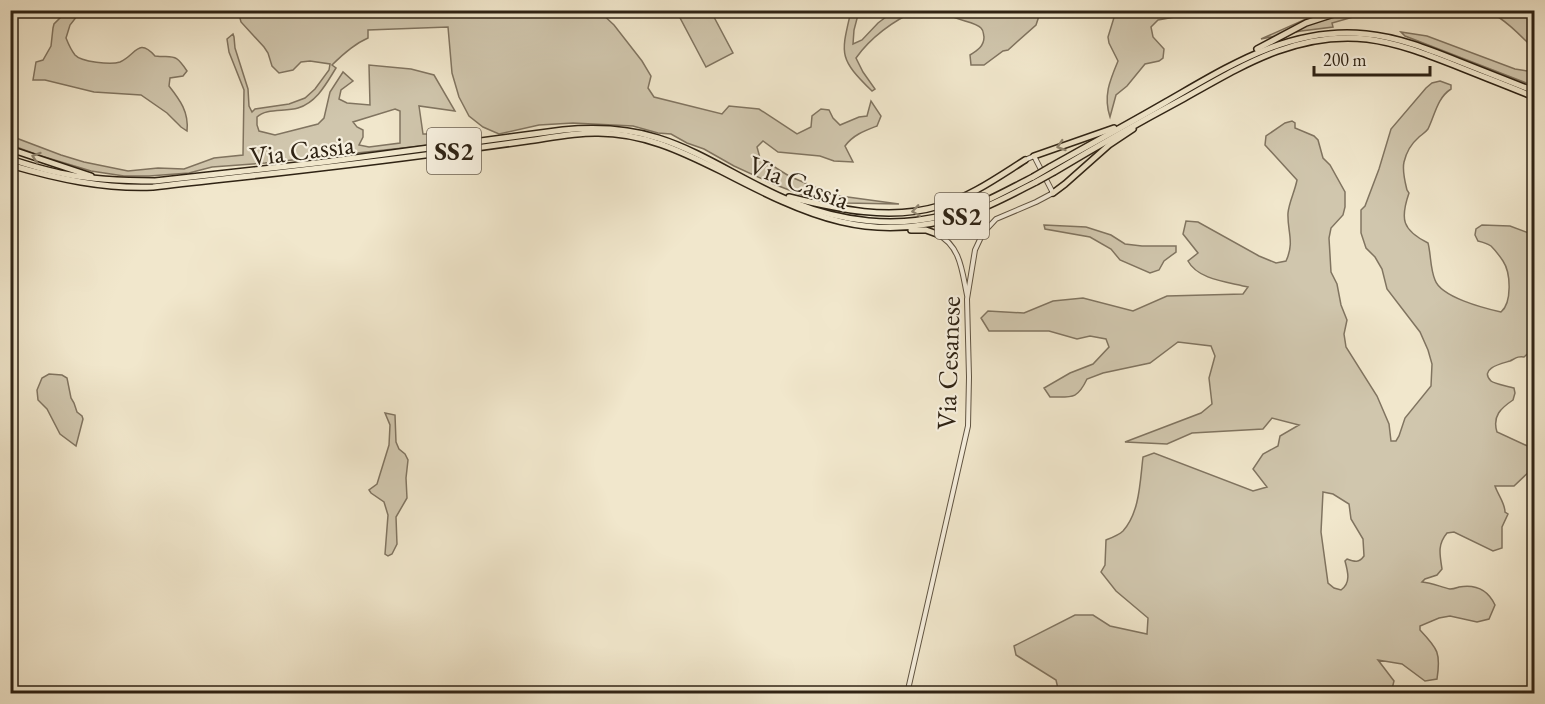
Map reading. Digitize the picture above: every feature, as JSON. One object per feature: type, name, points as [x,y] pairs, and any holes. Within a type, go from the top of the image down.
[{"type":"highway","points":[[1240,61],[1306,23],[1346,10]]},
{"type":"highway","name":"Via Cassia","points":[[1052,169],[1240,61],[1269,47],[1302,38],[1340,33],[1398,39],[1534,90]]},
{"type":"highway","name":"Via Cassia","points":[[10,165],[77,182],[153,188],[597,133],[655,142],[687,154],[773,198],[805,211],[846,224],[882,229],[912,227],[948,220],[988,206],[1052,169],[1264,56],[1304,43],[1342,38],[1367,39],[1409,48],[1534,97]]},
{"type":"highway","points":[[1053,193],[1109,145],[1143,120]]},
{"type":"highway","points":[[1034,156],[1129,123]]},
{"type":"highway","name":"Via Cassia","points":[[10,159],[63,174],[128,181],[155,181],[325,162],[592,127],[637,132],[674,143],[807,207],[881,223],[908,222],[945,216],[967,209],[1034,179]]},
{"type":"highway","points":[[10,149],[102,179]]},
{"type":"highway","points":[[776,194],[848,211],[914,212],[940,206],[963,197],[1025,160]]},
{"type":"highway","points":[[882,229],[924,230],[938,234]]},
{"type":"street","points":[[1025,160],[1034,156],[1053,193]]},
{"type":"street","name":"Via Cesanese","points":[[907,693],[968,426],[968,299],[975,253],[985,231],[1001,216],[1053,193]]},
{"type":"street","points":[[938,234],[950,243],[958,257],[968,299]]},
{"type":"shaded area","points":[[67,11],[81,11],[70,25],[66,38],[72,51],[78,57],[96,62],[116,63],[137,49],[145,48],[155,56],[180,61],[187,71],[183,76],[170,78],[169,86],[185,112],[187,131],[167,113],[141,95],[94,92],[45,80],[33,80],[36,62],[43,60],[51,46],[54,24]]},
{"type":"shaded area","points":[[238,11],[599,11],[614,25],[642,61],[651,76],[648,88],[654,97],[722,114],[729,106],[759,109],[797,134],[811,127],[812,116],[821,109],[829,110],[840,125],[867,116],[871,101],[881,116],[877,126],[855,136],[845,146],[853,162],[778,152],[763,141],[757,147],[760,158],[789,176],[833,195],[899,204],[845,203],[802,195],[734,166],[671,134],[633,126],[573,123],[539,125],[499,134],[483,127],[469,116],[459,97],[452,73],[448,27],[368,30],[368,38],[358,43],[332,65],[336,68],[311,101],[298,108],[261,114],[257,117],[257,125],[259,131],[275,135],[318,124],[324,118],[330,92],[343,72],[353,81],[341,90],[339,99],[347,103],[370,105],[369,65],[411,69],[434,75],[455,111],[419,106],[423,134],[461,136],[458,142],[212,167],[189,173],[149,176],[124,176],[91,171],[11,145],[16,138],[84,162],[128,171],[158,168],[184,169],[214,158],[243,155],[244,90],[229,52],[227,39],[233,34],[252,112],[255,109],[289,104],[305,98],[329,70],[330,64],[301,62],[293,70],[279,73],[272,66],[264,47],[241,22]],"holes":[[[395,109],[400,111],[400,143],[369,147],[359,145],[363,137],[363,130],[353,122]]]},
{"type":"shaded area","points":[[680,11],[724,11],[714,17],[733,53],[706,67],[678,14]]},
{"type":"shaded area","points":[[851,11],[859,11],[853,44],[862,40],[878,23],[894,11],[916,11],[883,30],[856,58],[875,89],[872,91],[853,71],[845,55],[845,37]]},
{"type":"shaded area","points":[[942,11],[1046,11],[1039,16],[1036,25],[1008,50],[1003,51],[984,65],[971,65],[970,55],[983,43],[983,30]]},
{"type":"shaded area","points":[[1116,11],[1182,11],[1180,16],[1158,20],[1151,27],[1153,37],[1164,49],[1163,58],[1145,64],[1127,86],[1116,95],[1110,117],[1107,95],[1118,61],[1108,37]]},
{"type":"shaded area","points":[[1324,11],[1374,11],[1332,23],[1333,27],[1261,39]]},
{"type":"shaded area","points":[[1488,11],[1521,11],[1534,23],[1534,49],[1507,23]]},
{"type":"shaded area","points":[[1401,32],[1427,36],[1515,69],[1534,72],[1534,86],[1405,36]]},
{"type":"shaded area","points":[[1440,81],[1451,85],[1451,89],[1439,102],[1428,129],[1413,143],[1406,156],[1403,165],[1409,193],[1404,217],[1408,228],[1428,243],[1433,275],[1439,286],[1454,297],[1501,312],[1505,308],[1509,295],[1506,266],[1491,246],[1478,241],[1475,235],[1476,229],[1482,225],[1510,226],[1534,235],[1534,348],[1524,357],[1490,369],[1488,376],[1491,381],[1514,388],[1513,400],[1501,409],[1497,417],[1497,432],[1534,449],[1534,467],[1514,486],[1495,486],[1505,512],[1508,514],[1502,527],[1502,548],[1493,551],[1454,532],[1447,533],[1440,546],[1442,569],[1437,575],[1422,582],[1450,589],[1465,586],[1481,589],[1489,595],[1495,605],[1489,619],[1477,622],[1450,616],[1420,626],[1420,630],[1437,652],[1439,663],[1437,679],[1425,681],[1402,664],[1378,660],[1394,681],[1391,693],[1059,693],[1056,680],[1016,655],[1014,646],[1075,615],[1093,615],[1110,626],[1147,634],[1148,618],[1116,591],[1101,572],[1105,565],[1106,540],[1123,531],[1133,515],[1143,457],[1154,453],[1253,491],[1267,487],[1253,469],[1263,454],[1278,446],[1280,436],[1299,425],[1272,418],[1263,429],[1192,433],[1167,444],[1125,442],[1201,413],[1212,404],[1209,378],[1215,356],[1211,346],[1178,342],[1150,363],[1103,373],[1087,379],[1080,391],[1073,396],[1050,397],[1044,388],[1070,373],[1093,364],[1109,347],[1106,339],[1090,336],[1077,339],[1049,331],[989,331],[981,318],[988,311],[1024,313],[1053,301],[1083,298],[1133,311],[1167,296],[1243,294],[1248,287],[1206,276],[1188,261],[1198,253],[1183,234],[1186,221],[1198,222],[1276,263],[1286,261],[1290,248],[1288,213],[1297,180],[1265,145],[1266,136],[1292,121],[1295,123],[1295,128],[1318,140],[1323,158],[1330,165],[1345,192],[1343,215],[1331,228],[1329,238],[1331,272],[1337,284],[1347,320],[1344,334],[1346,347],[1377,396],[1389,424],[1391,441],[1396,441],[1405,418],[1431,386],[1432,364],[1420,332],[1387,289],[1382,269],[1366,248],[1361,233],[1361,210],[1365,206],[1379,169],[1391,129],[1432,83]],"holes":[[[1323,492],[1333,494],[1349,504],[1351,519],[1363,539],[1364,556],[1357,561],[1347,559],[1345,561],[1347,581],[1341,590],[1328,583],[1321,532]]]},
{"type":"shaded area","points":[[1044,225],[1086,227],[1111,235],[1125,244],[1176,246],[1176,252],[1164,261],[1159,270],[1150,273],[1120,260],[1111,249],[1090,237],[1045,229]]},
{"type":"shaded area","points":[[49,374],[62,375],[67,378],[71,398],[77,412],[82,416],[76,446],[60,434],[47,409],[38,400],[37,390],[42,378]]},
{"type":"shaded area","points":[[385,413],[395,415],[396,442],[408,460],[407,498],[396,517],[397,544],[392,554],[388,556],[385,554],[388,515],[384,502],[369,490],[377,484],[389,445],[390,425]]}]
